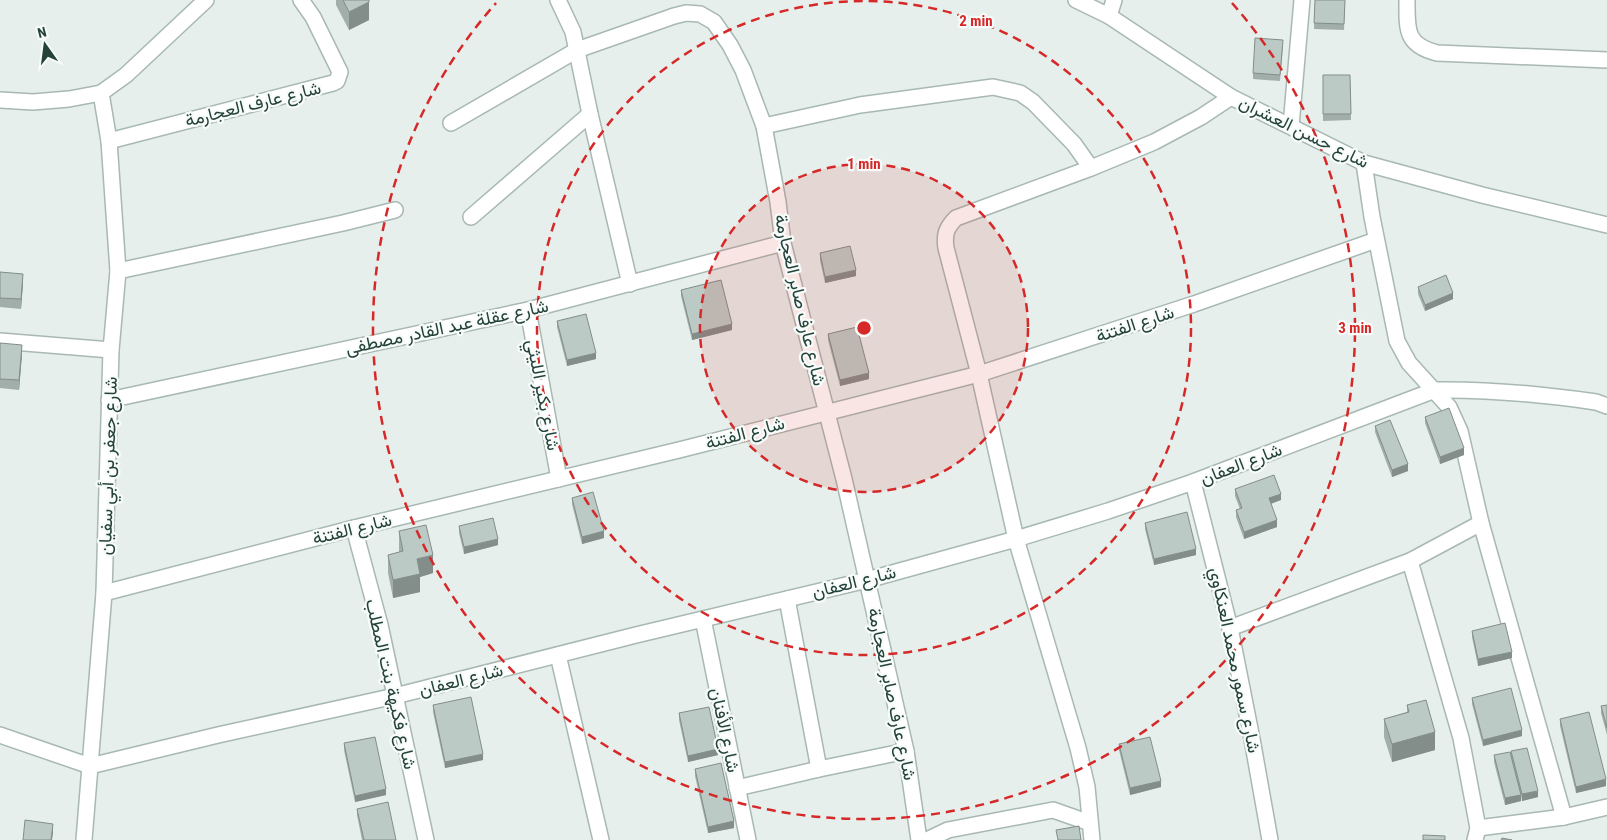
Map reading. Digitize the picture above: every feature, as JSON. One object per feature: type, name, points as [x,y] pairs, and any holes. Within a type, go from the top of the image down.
[{"type":"street","points":[[0,100],[33,102],[69,99],[101,93],[126,75],[206,0]]},
{"type":"street","name":"شارع عارف العجارمة","points":[[109,141],[333,84],[337,81],[340,72],[314,17],[301,0]]},
{"type":"street","points":[[558,0],[567,17],[577,50],[630,284]]},
{"type":"street","name":"شارع حسن العشران","points":[[1076,0],[1109,16],[1231,97],[1364,163],[1482,195],[1607,225]]},
{"type":"street","points":[[1109,16],[1114,0]]},
{"type":"street","points":[[1291,126],[1302,0]]},
{"type":"street","points":[[1407,0],[1407,23],[1410,34],[1417,45],[1425,50],[1438,53],[1607,60]]},
{"type":"street","name":"شارع عارف صابر العجارمة","points":[[451,123],[577,50],[674,16],[700,14],[714,22],[737,56],[764,126],[778,202],[783,243],[867,580],[906,751],[919,840]]},
{"type":"street","points":[[764,126],[860,105],[993,86],[1020,93],[1033,102],[1074,144],[1091,168]]},
{"type":"street","name":"شارع جعفر بن أبي سفيان","points":[[84,840],[104,592],[111,350],[118,271],[109,141],[101,93]]},
{"type":"street","points":[[1092,840],[1087,787],[1078,748],[1016,539],[979,374],[944,237],[948,226],[956,218],[966,213],[1091,168],[1178,130],[1231,97]]},
{"type":"street","points":[[471,217],[590,114]]},
{"type":"street","points":[[1364,163],[1376,240],[1396,341],[1410,363],[1449,407],[1460,431],[1481,523],[1564,817]]},
{"type":"street","points":[[118,271],[343,223],[395,210]]},
{"type":"street","name":"شارع الفتنة","points":[[104,592],[354,528],[679,450],[979,374],[1194,304],[1376,240]]},
{"type":"street","name":"شارع عقلة عبد القادر مصطفى","points":[[109,400],[528,310],[783,243]]},
{"type":"street","name":"شارع بكير الليثي","points":[[528,310],[559,479]]},
{"type":"street","points":[[0,341],[111,350]]},
{"type":"street","name":"شارع العفان","points":[[90,766],[218,735],[395,696],[867,580],[1016,539],[1108,511],[1193,482],[1435,390],[1518,392],[1596,402],[1607,406]]},
{"type":"street","name":"شارع سمور محمد العنكاوي","points":[[1193,482],[1230,628],[1270,840]]},
{"type":"street","points":[[1230,628],[1410,561],[1481,523]]},
{"type":"street","name":"شارع فكيهة بنت المطلب","points":[[354,528],[380,625],[426,840]]},
{"type":"street","points":[[1410,561],[1461,738],[1477,834],[1607,807]]},
{"type":"street","points":[[787,599],[819,769]]},
{"type":"street","name":"شارع الأفنان","points":[[703,619],[748,840]]},
{"type":"street","points":[[558,655],[601,840]]},
{"type":"street","points":[[0,735],[90,766]]},
{"type":"street","points":[[738,788],[906,751]]},
{"type":"street","points":[[927,840],[948,830],[1053,810],[1090,824]]},
{"type":"building","points":[[343,0],[369,0],[369,2],[349,12]]},
{"type":"building","points":[[1315,0],[1345,0],[1344,24],[1314,23]]},
{"type":"building","points":[[1255,38],[1283,40],[1280,75],[1253,73]]},
{"type":"building","points":[[1323,75],[1350,75],[1351,114],[1323,114]]},
{"type":"building","points":[[850,246],[856,270],[825,277],[820,253]]},
{"type":"building","points":[[0,272],[23,274],[21,299],[0,298]]},
{"type":"building","points":[[1446,275],[1453,293],[1425,305],[1418,287]]},
{"type":"building","points":[[721,280],[732,324],[692,334],[681,290]]},
{"type":"building","points":[[586,314],[596,353],[567,360],[557,321]]},
{"type":"building","points":[[857,327],[869,373],[840,380],[828,334]]},
{"type":"building","points":[[0,343],[22,345],[19,380],[0,379]]},
{"type":"building","points":[[1449,408],[1464,448],[1440,457],[1425,417]]},
{"type":"building","points":[[1390,420],[1408,464],[1392,470],[1375,426]]},
{"type":"building","points":[[1274,475],[1281,494],[1269,498],[1277,520],[1244,532],[1236,510],[1242,508],[1235,489]]},
{"type":"building","points":[[593,492],[604,531],[582,537],[572,498]]},
{"type":"building","points":[[1187,512],[1196,549],[1154,559],[1145,523]]},
{"type":"building","points":[[493,518],[498,539],[464,547],[459,526]]},
{"type":"building","points":[[426,525],[433,555],[417,559],[420,574],[393,580],[388,555],[403,551],[399,531]]},
{"type":"building","points":[[1505,623],[1512,652],[1478,659],[1472,631]]},
{"type":"building","points":[[1511,688],[1522,730],[1483,740],[1472,698]]},
{"type":"building","points":[[471,697],[483,754],[445,762],[433,705]]},
{"type":"building","points":[[1426,700],[1435,732],[1392,744],[1384,719],[1409,712],[1407,705]]},
{"type":"building","points":[[1607,705],[1607,728],[1601,706]]},
{"type":"building","points":[[709,707],[718,749],[688,756],[679,713]]},
{"type":"building","points":[[1589,712],[1606,779],[1576,787],[1560,719]]},
{"type":"building","points":[[375,737],[386,789],[355,796],[344,743]]},
{"type":"building","points":[[1150,737],[1161,781],[1130,788],[1119,744]]},
{"type":"building","points":[[1527,748],[1538,791],[1522,794],[1511,751]]},
{"type":"building","points":[[1510,752],[1521,795],[1505,798],[1494,755]]},
{"type":"building","points":[[721,763],[734,821],[708,827],[695,769]]},
{"type":"building","points":[[388,802],[396,840],[364,840],[357,809]]},
{"type":"building","points":[[25,820],[53,824],[51,840],[23,840]]},
{"type":"building","points":[[1079,826],[1081,840],[1058,840],[1056,830]]},
{"type":"building","points":[[1423,835],[1445,836],[1445,840],[1423,840]]}]
